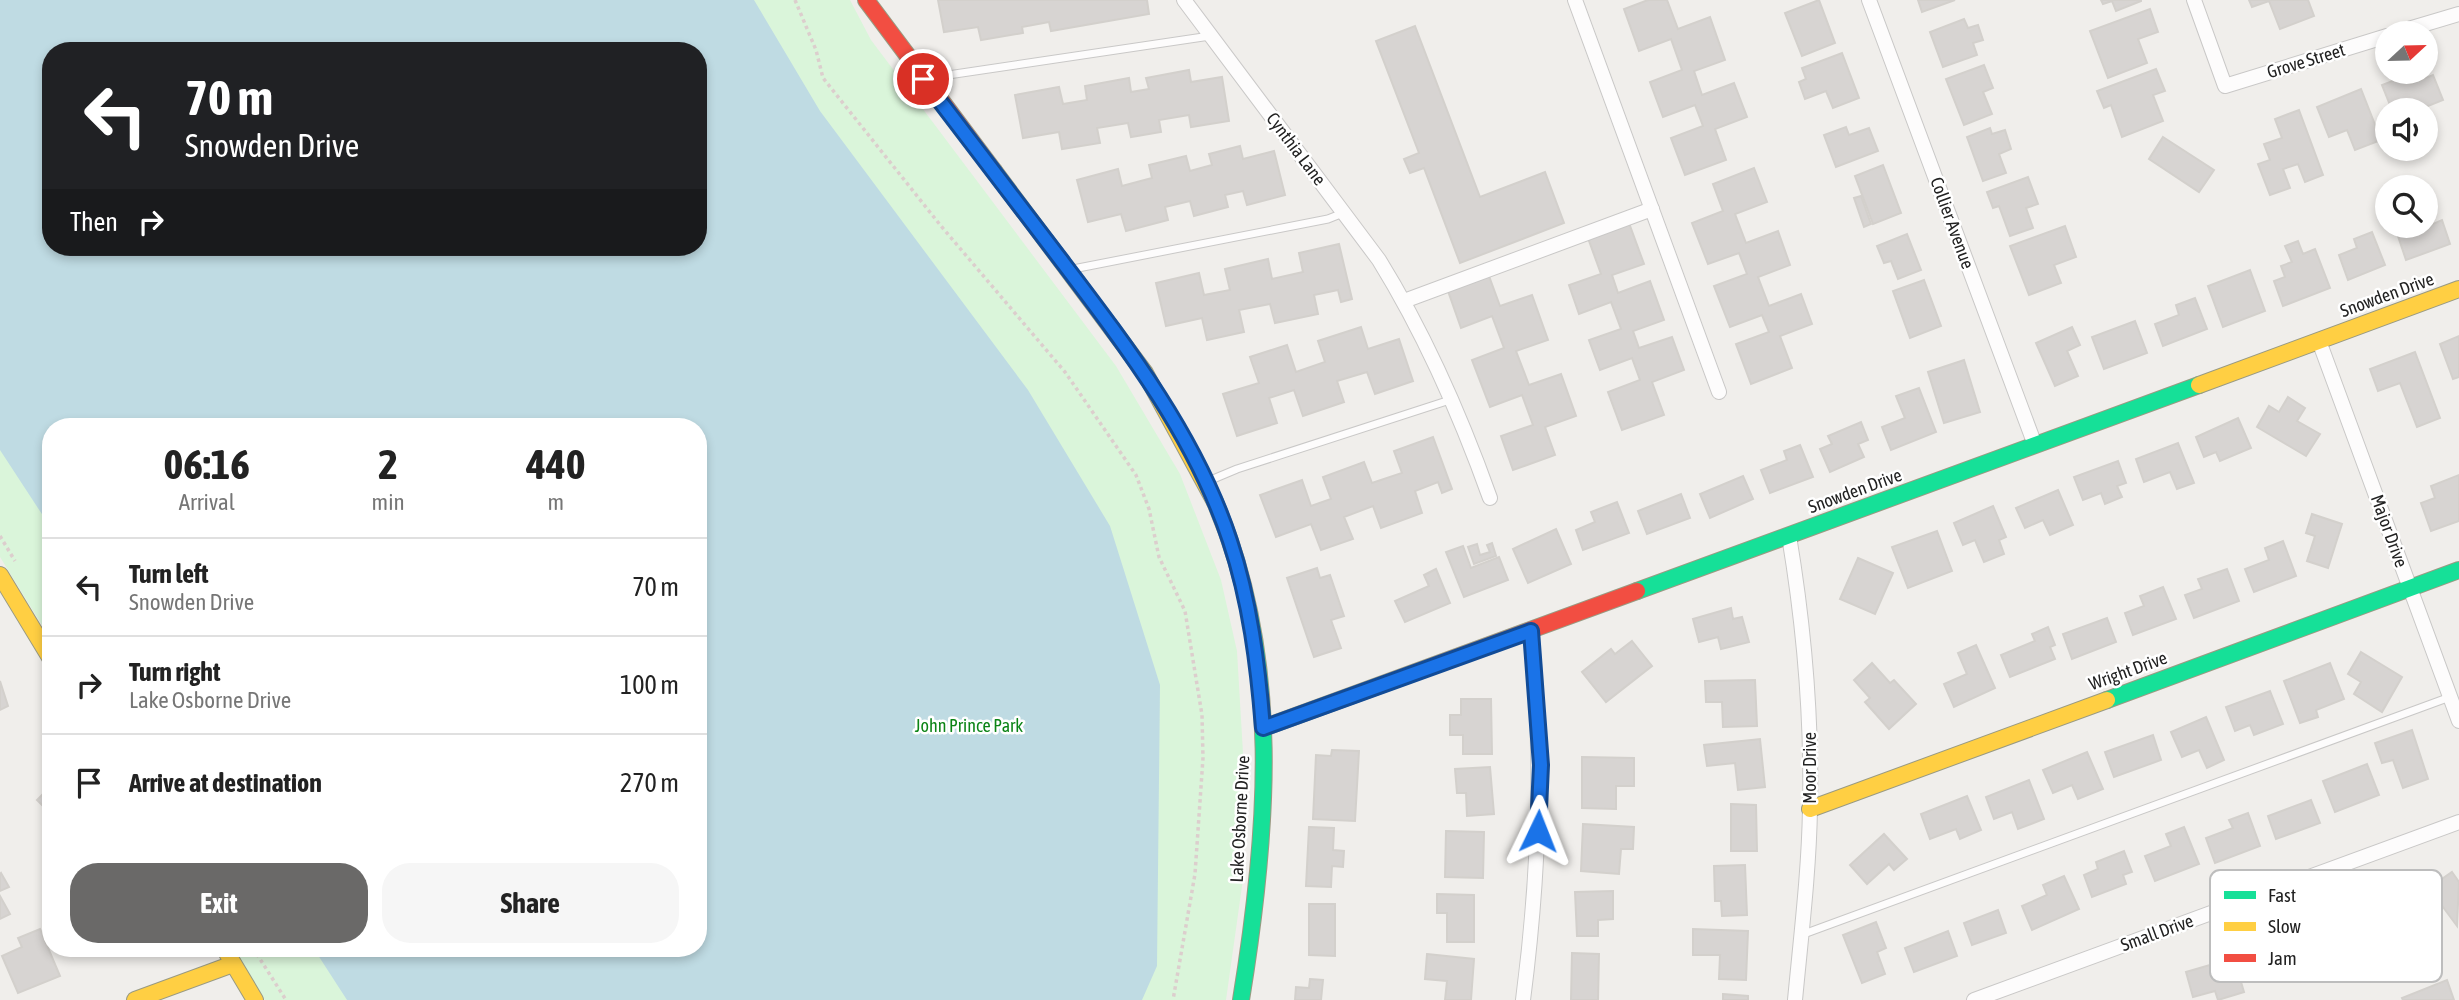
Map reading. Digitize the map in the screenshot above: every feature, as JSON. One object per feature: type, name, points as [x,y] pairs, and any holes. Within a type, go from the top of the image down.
[{"type":"street","name":"Lake Osborne Drive","points":[[866,0],[1145,373],[1182,434],[1206,482],[1230,541],[1246,598],[1258,662],[1263,728],[1261,826],[1251,933],[1241,1000]]},
{"type":"street","name":"Cynthia Lane","points":[[1184,0],[1343,213],[1404,301],[1453,400],[1490,498]]},
{"type":"street","points":[[1575,0],[1719,392]]},
{"type":"street","name":"Collier Avenue","points":[[1869,0],[2035,445]]},
{"type":"street","name":"Grove Street","points":[[2194,0],[2225,86],[2375,40]]},
{"type":"street","points":[[2435,21],[2459,14]]},
{"type":"street","points":[[1404,301],[1652,209]]},
{"type":"street","name":"Snowden Drive","points":[[1263,728],[2459,289]]},
{"type":"street","name":"Major Drive","points":[[2319,341],[2459,721]]},
{"type":"street","name":"Moor Drive","points":[[1789,536],[1807,665],[1810,809],[1795,1000]]},
{"type":"street","name":"Wright Drive","points":[[1810,809],[2459,570]]},
{"type":"street","points":[[0,575],[42,644]]},
{"type":"street","points":[[1523,1000],[1541,765],[1531,631]]},
{"type":"street","name":"Small Drive","points":[[2328,870],[2459,822]]},
{"type":"street","name":"Small Drive","points":[[1974,1000],[2210,913]]},
{"type":"street","points":[[229,957],[255,1000]]},
{"type":"street","points":[[135,1000],[233,964]]},
{"type":"lane","points":[[923,79],[1211,36]]},
{"type":"lane","points":[[1069,270],[1328,219],[1343,213]]},
{"type":"lane","points":[[1206,482],[1237,469],[1453,400]]},
{"type":"lane","points":[[1801,935],[2450,697]]},
{"type":"path","points":[[795,0],[816,50],[823,78],[941,226],[1065,372],[1136,475],[1149,509],[1159,557],[1185,611],[1202,715],[1203,758],[1195,874],[1173,1000]]},
{"type":"path","points":[[259,957],[286,1000]]},
{"type":"green space","name":"John Prince Park","points":[[0,0],[850,0],[871,40],[1116,366],[1180,474],[1221,580],[1237,651],[1244,770],[1243,879],[1226,1000],[265,1000],[237,957],[707,957],[707,418],[42,418],[42,625],[0,557]]},
{"type":"water","name":"John Prince Park","points":[[0,0],[754,0],[820,111],[1028,390],[1110,526],[1160,685],[1157,966],[1142,1000],[347,1000],[319,957],[707,957],[707,418],[42,418],[42,514],[0,450]]},
{"type":"building","points":[[938,0],[1147,0],[1149,14],[1051,31],[1049,22],[1022,27],[1023,33],[981,40],[978,27],[944,32]]},
{"type":"building","points":[[1648,0],[1667,0],[1678,29],[1710,17],[1725,60],[1694,71],[1702,95],[1734,83],[1747,117],[1715,129],[1726,160],[1685,175],[1671,138],[1703,126],[1695,105],[1663,117],[1650,82],[1682,70],[1671,39],[1639,51],[1624,9]]},
{"type":"building","points":[[1819,0],[1835,43],[1802,56],[1785,13]]},
{"type":"building","points":[[1918,0],[1955,0],[1922,12]]},
{"type":"building","points":[[2101,0],[2141,1],[2116,11],[2112,1],[2103,4]]},
{"type":"building","points":[[2249,0],[2308,0],[2314,16],[2280,29],[2269,1],[2252,7]]},
{"type":"building","points":[[2150,9],[2158,32],[2138,39],[2147,63],[2108,78],[2090,31]]},
{"type":"building","points":[[1964,19],[1968,28],[1978,25],[1983,40],[1973,43],[1977,55],[1943,67],[1930,32]]},
{"type":"building","points":[[1415,26],[1480,197],[1545,172],[1564,223],[1460,263],[1424,168],[1410,173],[1404,159],[1419,153],[1376,41]]},
{"type":"building","points":[[1842,53],[1859,98],[1833,108],[1826,91],[1805,99],[1799,82],[1806,79],[1802,68]]},
{"type":"building","points":[[1984,65],[1993,88],[1983,92],[1992,114],[1964,125],[1946,79]]},
{"type":"building","points":[[2156,69],[2165,91],[2153,95],[2163,121],[2122,137],[2111,105],[2104,108],[2097,91]]},
{"type":"building","points":[[1189,70],[1191,82],[1222,77],[1229,121],[1191,127],[1189,115],[1159,120],[1161,132],[1131,137],[1128,123],[1097,128],[1100,143],[1062,149],[1059,132],[1023,138],[1015,95],[1059,87],[1063,104],[1087,100],[1085,86],[1129,78],[1131,92],[1149,89],[1146,78]]},
{"type":"building","points":[[2437,84],[2443,100],[2438,102],[2438,98],[2387,98],[2382,85]]},
{"type":"building","points":[[2361,89],[2375,125],[2375,142],[2355,150],[2347,130],[2329,137],[2317,107]]},
{"type":"building","points":[[2299,110],[2323,175],[2305,182],[2298,164],[2283,169],[2290,188],[2270,195],[2258,164],[2270,160],[2264,144],[2282,138],[2275,119]]},
{"type":"building","points":[[1846,127],[1849,135],[1869,128],[1878,151],[1836,167],[1824,135]]},
{"type":"building","points":[[1990,128],[1992,134],[2005,130],[2011,149],[1999,154],[2006,173],[1983,181],[1967,137]]},
{"type":"building","points":[[2163,137],[2214,170],[2199,192],[2149,159]]},
{"type":"building","points":[[1240,146],[1243,159],[1274,151],[1285,195],[1247,205],[1243,191],[1225,195],[1228,207],[1194,216],[1190,201],[1165,207],[1168,220],[1126,231],[1121,214],[1088,222],[1077,180],[1118,169],[1122,186],[1152,178],[1149,165],[1186,156],[1190,171],[1212,165],[1209,154]]},
{"type":"building","points":[[1883,165],[1901,213],[1873,224],[1855,176]]},
{"type":"building","points":[[1754,168],[1767,202],[1735,214],[1746,243],[1778,231],[1790,265],[1758,277],[1769,306],[1801,294],[1812,324],[1780,336],[1792,368],[1751,384],[1736,344],[1769,332],[1762,315],[1730,327],[1714,286],[1747,274],[1739,253],[1708,264],[1692,223],[1723,211],[1713,184]]},
{"type":"building","points":[[2028,177],[2038,204],[2026,208],[2033,228],[2010,236],[1999,206],[1993,208],[1987,192]]},
{"type":"building","points":[[1861,196],[1871,224],[1864,227],[1854,198]]},
{"type":"building","points":[[2442,220],[2450,244],[2406,260],[2399,238],[2438,238],[2438,222]]},
{"type":"building","points":[[1629,223],[1644,264],[1612,275],[1618,293],[1650,281],[1664,320],[1633,331],[1639,348],[1672,337],[1684,370],[1652,382],[1664,415],[1622,430],[1608,392],[1640,380],[1632,358],[1600,370],[1589,340],[1621,329],[1611,302],[1579,314],[1569,285],[1601,274],[1588,238]]},
{"type":"building","points":[[2065,226],[2076,257],[2054,265],[2061,283],[2029,295],[2010,246]]},
{"type":"building","points":[[2372,232],[2385,265],[2348,280],[2339,255],[2357,248],[2354,239]]},
{"type":"building","points":[[1907,234],[1921,270],[1898,279],[1891,261],[1884,263],[1877,246]]},
{"type":"building","points":[[2298,241],[2303,254],[2315,249],[2330,288],[2283,306],[2274,281],[2285,277],[2281,266],[2292,262],[2285,246]]},
{"type":"building","points":[[1339,244],[1352,299],[1341,302],[1338,290],[1314,295],[1318,314],[1275,323],[1270,304],[1239,310],[1244,332],[1207,340],[1202,318],[1166,326],[1156,283],[1199,273],[1204,295],[1230,290],[1225,269],[1268,259],[1272,279],[1303,272],[1299,253]]},
{"type":"building","points":[[2250,270],[2265,311],[2223,327],[2208,286]]},
{"type":"building","points":[[1489,276],[1500,306],[1532,295],[1548,340],[1516,351],[1529,385],[1561,374],[1576,416],[1545,427],[1555,455],[1513,470],[1501,436],[1533,425],[1522,395],[1490,407],[1472,360],[1504,348],[1492,316],[1461,328],[1448,291]]},
{"type":"building","points":[[1924,280],[1941,326],[1910,338],[1893,291]]},
{"type":"building","points":[[2195,298],[2207,329],[2163,346],[2155,324],[2179,315],[2176,305]]},
{"type":"building","points":[[2135,321],[2147,353],[2104,369],[2092,337]]},
{"type":"building","points":[[1361,327],[1368,349],[1399,339],[1413,381],[1375,394],[1367,372],[1337,381],[1344,402],[1303,416],[1294,390],[1269,398],[1277,423],[1237,436],[1223,394],[1259,383],[1250,357],[1287,345],[1296,372],[1325,362],[1318,341]]},
{"type":"building","points":[[2072,327],[2080,345],[2067,351],[2078,376],[2055,386],[2036,343]]},
{"type":"building","points":[[2459,336],[2459,377],[2453,379],[2440,344]]},
{"type":"building","points":[[2415,352],[2440,418],[2417,427],[2400,383],[2378,391],[2370,369]]},
{"type":"building","points":[[1964,360],[1980,412],[1944,423],[1928,372]]},
{"type":"building","points":[[1919,388],[1936,432],[1891,450],[1882,427],[1905,418],[1896,396]]},
{"type":"building","points":[[2288,397],[2305,408],[2297,421],[2320,434],[2306,456],[2257,427],[2269,406],[2279,412]]},
{"type":"building","points":[[2238,418],[2251,448],[2220,461],[2216,452],[2204,457],[2196,437]]},
{"type":"building","points":[[1861,422],[1868,440],[1858,444],[1864,457],[1830,472],[1820,449],[1832,444],[1828,436]]},
{"type":"building","points":[[1433,437],[1452,489],[1442,493],[1438,482],[1415,491],[1422,513],[1381,528],[1373,506],[1344,517],[1353,539],[1321,550],[1311,524],[1276,537],[1260,495],[1302,480],[1311,506],[1331,499],[1323,477],[1364,462],[1372,483],[1402,473],[1394,451]]},
{"type":"building","points":[[2178,443],[2194,483],[2177,489],[2170,472],[2144,482],[2136,459]]},
{"type":"building","points":[[1800,445],[1813,477],[1770,493],[1761,470],[1787,460],[1784,451]]},
{"type":"building","points":[[2118,461],[2126,483],[2117,486],[2122,497],[2105,504],[2101,493],[2083,500],[2074,477]]},
{"type":"building","points":[[2459,475],[2459,521],[2431,531],[2421,503],[2435,498],[2431,486]]},
{"type":"building","points":[[1743,476],[1753,499],[1710,518],[1700,494]]},
{"type":"building","points":[[2058,490],[2073,525],[2050,535],[2043,520],[2025,528],[2016,508]]},
{"type":"building","points":[[1681,494],[1690,518],[1647,534],[1638,511]]},
{"type":"building","points":[[1617,502],[1629,533],[1583,550],[1576,530],[1595,522],[1591,512]]},
{"type":"building","points":[[1993,506],[2006,537],[1999,540],[2004,554],[1984,562],[1975,540],[1963,545],[1954,523]]},
{"type":"building","points":[[2312,514],[2342,524],[2328,568],[2307,561],[2315,536],[2306,533]]},
{"type":"building","points":[[1556,529],[1571,564],[1528,583],[1513,549]]},
{"type":"building","points":[[1937,531],[1952,571],[1908,588],[1892,547]]},
{"type":"building","points":[[2283,541],[2296,576],[2254,592],[2245,569],[2269,560],[2265,548]]},
{"type":"building","points":[[1492,543],[1496,556],[1474,564],[1468,547],[1477,544],[1480,555],[1490,552],[1487,545]]},
{"type":"building","points":[[1463,546],[1471,568],[1499,557],[1508,580],[1464,597],[1446,552]]},
{"type":"building","points":[[1858,558],[1893,573],[1875,614],[1840,599]]},
{"type":"building","points":[[1317,568],[1320,578],[1330,575],[1344,616],[1331,620],[1341,648],[1314,657],[1287,578]]},
{"type":"building","points":[[1436,569],[1450,603],[1405,622],[1395,601],[1429,586],[1424,575]]},
{"type":"building","points":[[2227,569],[2239,601],[2194,618],[2185,595],[2202,589],[2198,579]]},
{"type":"building","points":[[2163,587],[2176,619],[2133,635],[2125,613],[2144,606],[2140,596]]},
{"type":"building","points":[[1731,608],[1733,619],[1742,617],[1749,642],[1721,649],[1718,637],[1699,642],[1693,619]]},
{"type":"building","points":[[2107,618],[2116,642],[2072,659],[2063,634]]},
{"type":"building","points":[[2048,627],[2055,645],[2050,647],[2055,659],[2010,677],[2001,655],[2035,641],[2032,634]]},
{"type":"building","points":[[1632,641],[1652,666],[1606,702],[1582,672],[1611,649],[1615,654]]},
{"type":"building","points":[[1976,645],[1995,688],[1954,707],[1944,684],[1967,674],[1958,653]]},
{"type":"building","points":[[2361,652],[2402,677],[2382,712],[2354,694],[2361,682],[2348,674]]},
{"type":"building","points":[[1872,663],[1890,683],[1894,680],[1916,704],[1889,729],[1865,702],[1870,698],[1854,680]]},
{"type":"building","points":[[2330,663],[2344,699],[2316,710],[2318,717],[2300,723],[2284,681]]},
{"type":"building","points":[[1755,680],[1757,726],[1723,727],[1722,702],[1706,702],[1705,681]]},
{"type":"building","points":[[0,681],[8,706],[0,710]]},
{"type":"building","points":[[2270,691],[2283,724],[2254,735],[2250,725],[2235,731],[2226,707]]},
{"type":"building","points":[[1461,699],[1491,699],[1492,754],[1463,754],[1463,735],[1450,735],[1450,715],[1461,715]]},
{"type":"building","points":[[2206,717],[2224,760],[2207,768],[2199,750],[2182,757],[2171,732]]},
{"type":"building","points":[[2412,730],[2428,779],[2403,788],[2393,760],[2382,763],[2375,743]]},
{"type":"building","points":[[2153,735],[2161,760],[2114,777],[2105,752]]},
{"type":"building","points":[[1760,739],[1765,787],[1738,790],[1735,763],[1707,766],[1704,745]]},
{"type":"building","points":[[1332,750],[1359,751],[1355,821],[1313,819],[1316,755],[1331,756]]},
{"type":"building","points":[[2087,752],[2103,789],[2078,799],[2072,785],[2053,793],[2043,770]]},
{"type":"building","points":[[1582,757],[1634,758],[1634,786],[1616,786],[1616,809],[1582,808]]},
{"type":"building","points":[[2367,764],[2379,795],[2335,812],[2323,781]]},
{"type":"building","points":[[1490,767],[1494,814],[1467,816],[1466,793],[1457,793],[1455,769]]},
{"type":"building","points":[[2029,780],[2044,819],[2018,829],[2012,812],[1994,819],[1986,797]]},
{"type":"building","points":[[1967,796],[1981,830],[1960,839],[1956,829],[1930,839],[1921,814]]},
{"type":"building","points":[[2311,800],[2320,823],[2276,839],[2268,816]]},
{"type":"building","points":[[1731,804],[1756,805],[1757,851],[1731,851]]},
{"type":"building","points":[[2248,813],[2260,846],[2215,863],[2206,838],[2233,828],[2229,820]]},
{"type":"building","points":[[1583,824],[1634,827],[1633,849],[1621,849],[1619,874],[1581,871]]},
{"type":"building","points":[[1309,827],[1334,828],[1333,850],[1344,851],[1343,867],[1332,866],[1331,887],[1306,886]]},
{"type":"building","points":[[2184,827],[2199,864],[2155,881],[2145,856],[2171,846],[2166,834]]},
{"type":"building","points":[[1446,831],[1484,832],[1483,878],[1445,877]]},
{"type":"building","points":[[1884,834],[1907,859],[1894,870],[1889,864],[1867,884],[1850,865]]},
{"type":"building","points":[[2124,851],[2132,872],[2123,875],[2126,884],[2092,897],[2084,875],[2098,869],[2096,862]]},
{"type":"building","points":[[1745,865],[1747,915],[1722,916],[1721,901],[1715,901],[1714,866]]},
{"type":"building","points":[[2452,872],[2459,882],[2457,926],[2442,906],[2442,879]]},
{"type":"building","points":[[0,874],[9,887],[0,891]]},
{"type":"building","points":[[2064,876],[2079,909],[2032,930],[2022,906],[2047,895],[2043,885]]},
{"type":"building","points":[[1613,891],[1613,919],[1598,920],[1598,936],[1577,936],[1575,892]]},
{"type":"building","points":[[1437,894],[1474,895],[1474,942],[1447,942],[1447,913],[1437,913]]},
{"type":"building","points":[[0,896],[10,914],[0,919]]},
{"type":"building","points":[[1309,904],[1335,904],[1335,956],[1309,955]]},
{"type":"building","points":[[1998,910],[2006,933],[1972,945],[1964,923]]},
{"type":"building","points":[[1876,922],[1886,948],[1877,952],[1885,974],[1862,983],[1843,935]]},
{"type":"building","points":[[40,929],[42,957],[52,957],[60,976],[18,993],[2,956],[22,947],[18,938]]},
{"type":"building","points":[[1693,929],[1748,931],[1746,980],[1719,979],[1720,955],[1693,955]]},
{"type":"building","points":[[1948,931],[1957,956],[1914,972],[1905,948]]},
{"type":"building","points":[[1572,953],[1599,954],[1598,1000],[1571,1000]]},
{"type":"building","points":[[1427,954],[1474,959],[1471,1000],[1445,1000],[1447,981],[1425,979]]},
{"type":"building","points":[[2210,965],[2210,982],[2241,982],[2244,992],[2218,1000],[2215,991],[2193,997],[2186,972]]},
{"type":"building","points":[[1310,979],[1323,980],[1321,1000],[1295,1000],[1296,987],[1309,988]]},
{"type":"building","points":[[2447,980],[2454,1000],[2402,998]]},
{"type":"building","points":[[1723,994],[1748,996],[1748,1000],[1723,1000]]},
{"type":"traffic: fast","points":[[1637,591],[2199,385]]},
{"type":"traffic: fast","points":[[1215,502],[1237,562],[1252,623],[1264,748],[1258,875],[1241,1000]]},
{"type":"traffic: fast","points":[[2107,700],[2459,570]]},
{"type":"traffic: slow","points":[[994,171],[1145,373],[1215,502]]},
{"type":"traffic: slow","points":[[2199,385],[2459,289]]},
{"type":"traffic: slow","points":[[0,575],[42,644]]},
{"type":"traffic: slow","points":[[1810,809],[2107,700]]},
{"type":"traffic: slow","points":[[229,957],[255,1000]]},
{"type":"traffic: slow","points":[[135,1000],[233,964]]},
{"type":"traffic: jam","points":[[866,0],[994,171]]},
{"type":"traffic: jam","points":[[1263,728],[1637,591]]},
{"type":"route","points":[[923,79],[1097,307],[1145,373],[1182,434],[1230,541],[1246,598],[1258,662],[1263,728],[1531,631],[1541,765],[1538,831]]}]
